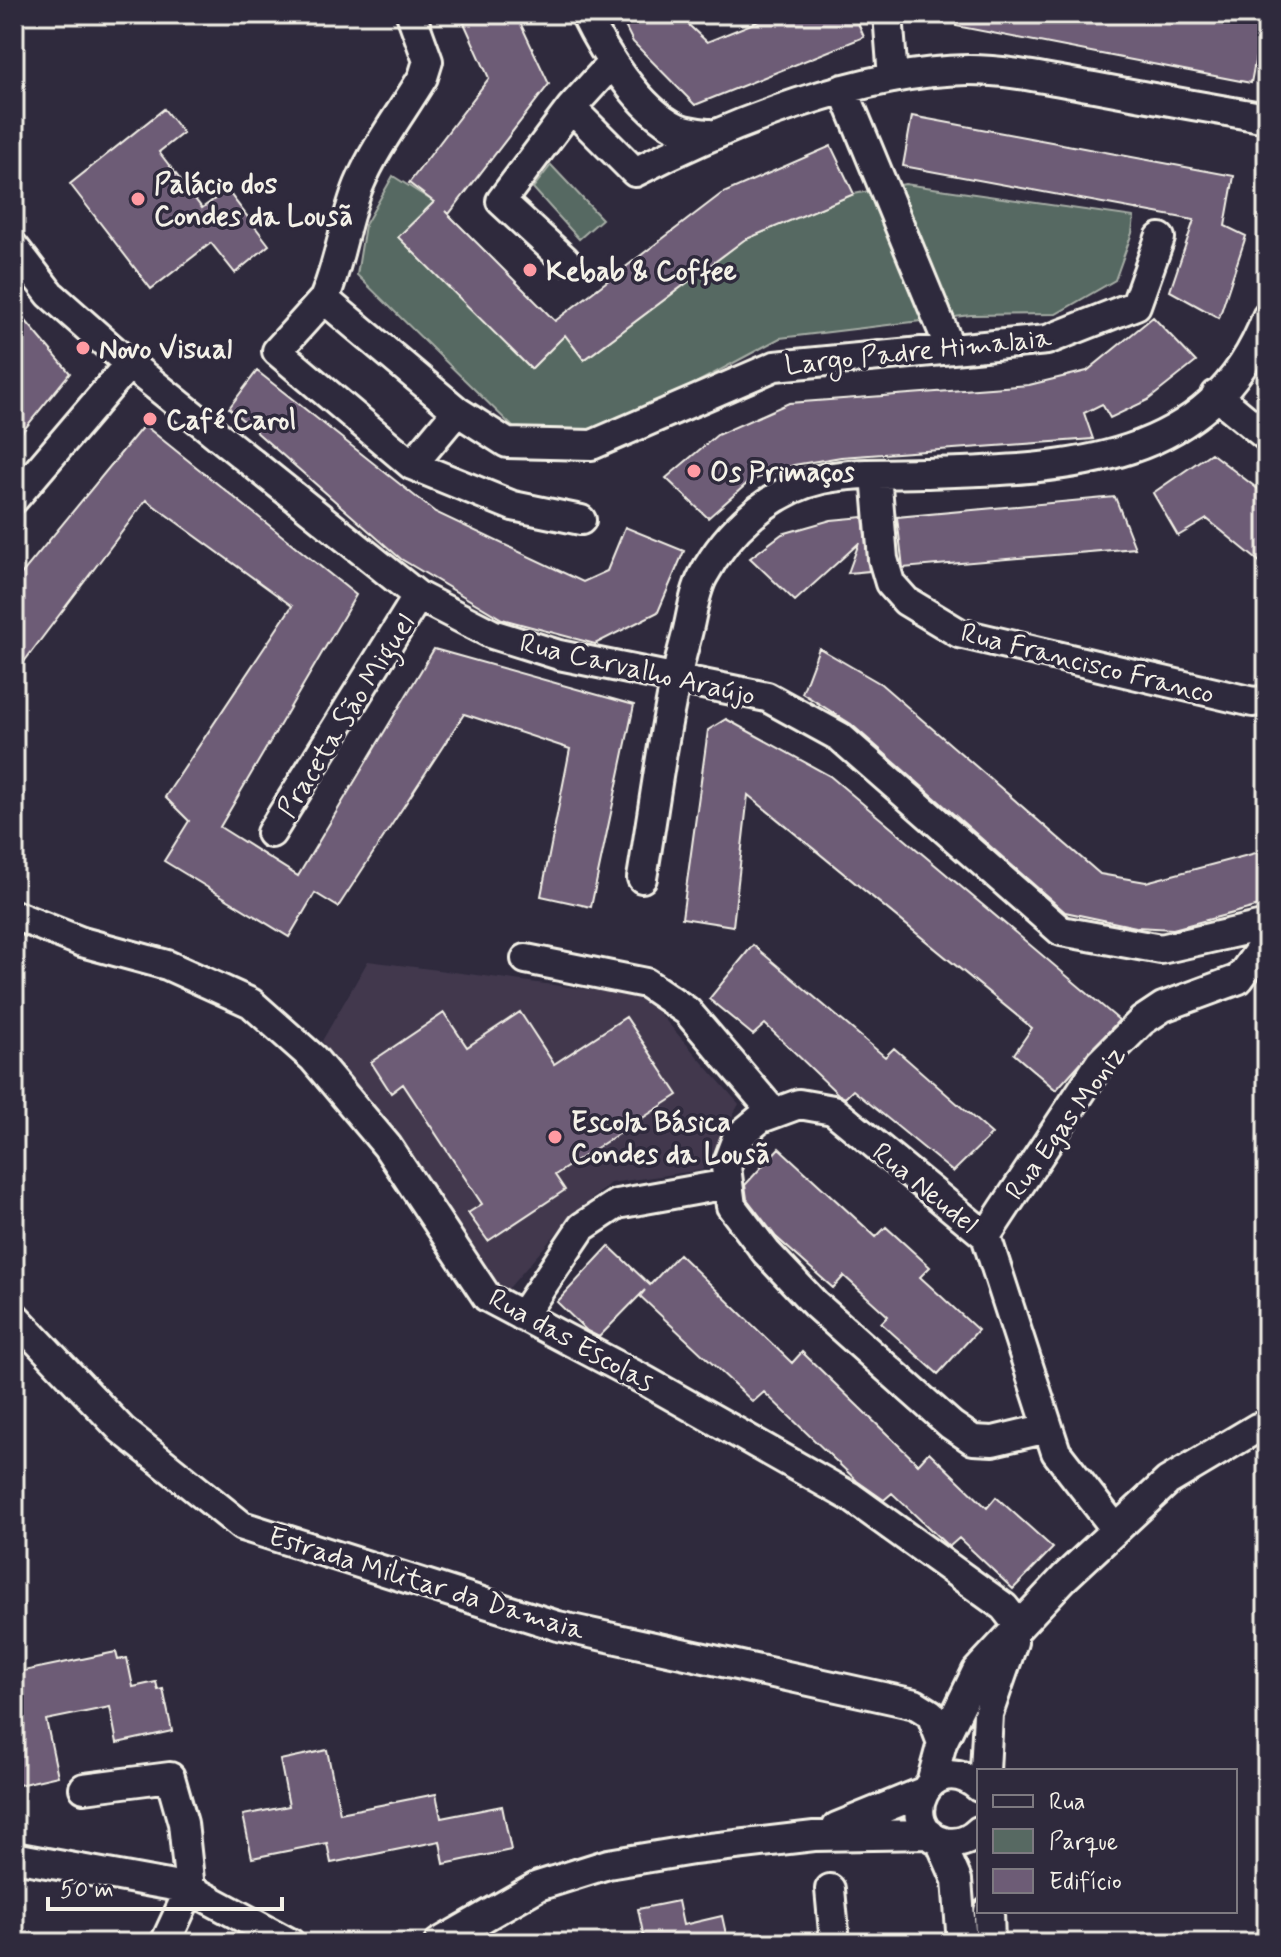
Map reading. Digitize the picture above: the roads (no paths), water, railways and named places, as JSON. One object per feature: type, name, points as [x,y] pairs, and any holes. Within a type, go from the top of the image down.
[{"type":"street","points":[[411,14],[428,61],[423,77],[361,181],[324,299],[277,351],[412,465],[513,506],[581,520]]},
{"type":"street","points":[[585,14],[612,63],[659,115],[679,129],[709,134]]},
{"type":"street","points":[[888,14],[893,78]]},
{"type":"street","points":[[565,260],[501,201],[571,108],[612,63]]},
{"type":"street","points":[[571,108],[635,172],[709,134],[843,89],[893,78],[967,70],[1010,72],[1267,118]]},
{"type":"street","points":[[843,89],[950,348]]},
{"type":"street","name":"Largo Padre Himalaia","points":[[324,299],[457,411],[507,443],[592,445],[775,366],[1047,340],[1136,305],[1160,238]]},
{"type":"street","name":"Rua Carvalho Araújo","points":[[14,247],[50,294],[129,364],[418,596],[492,634],[559,655],[767,697],[840,737],[1061,931],[1161,949],[1267,925]]},
{"type":"street","points":[[642,878],[675,676],[702,578],[721,548],[747,518],[782,496],[820,479],[876,474],[1033,470],[1096,461],[1156,438],[1192,417],[1216,395],[1254,351],[1267,317]]},
{"type":"street","points":[[14,499],[129,364]]},
{"type":"street","points":[[1216,395],[1267,437]]},
{"type":"street","points":[[412,465],[457,411]]},
{"type":"street","name":"Rua Francisco Franco","points":[[876,474],[883,559],[890,583],[906,601],[959,633],[1253,702],[1267,700]]},
{"type":"street","name":"Praceta São Miguel","points":[[271,833],[418,596]]},
{"type":"street","name":"Rua das Escolas","points":[[14,915],[82,942],[167,965],[251,1003],[313,1058],[387,1146],[487,1297],[646,1381],[851,1497],[1004,1607],[1019,1626]]},
{"type":"street","name":"Rua Egas Moniz","points":[[986,1236],[1100,1063],[1142,1021],[1163,1007],[1239,979],[1267,940]]},
{"type":"street","points":[[526,959],[646,983],[687,1011],[774,1113]]},
{"type":"street","name":"Rua Neudel","points":[[1048,1428],[993,1441],[973,1440],[951,1425],[815,1304],[766,1252],[731,1206],[726,1167],[737,1138],[761,1118],[799,1104],[833,1110],[986,1236],[1056,1452],[1115,1528]]},
{"type":"street","points":[[522,1316],[582,1227],[617,1204],[728,1184]]},
{"type":"street","name":"Estrada Militar da Damaia","points":[[14,1316],[122,1430],[242,1526],[558,1626],[915,1704],[931,1714],[942,1743]]},
{"type":"street","points":[[962,1943],[957,1880],[920,1814],[942,1743],[977,1671],[1115,1528],[1168,1481],[1257,1428],[1267,1426]]},
{"type":"street","points":[[985,1769],[988,1714],[1019,1626]]},
{"type":"street","points":[[814,1836],[927,1788],[940,1777],[961,1776],[977,1786]]},
{"type":"street","points":[[84,1788],[170,1777],[183,1823],[190,1889],[165,1943]]},
{"type":"street","points":[[439,1943],[538,1886],[608,1864],[814,1836],[935,1838],[962,1842],[977,1832]]},
{"type":"street","points":[[14,1857],[190,1889],[290,1943]]},
{"type":"street","points":[[830,1889],[835,1943]]},
{"type":"street","points":[[989,1913],[990,1943]]},
{"type":"street","points":[[474,1943],[490,1916]]},
{"type":"place","name":"Palácio dos Condes da Lousã","points":[[138,199]]},
{"type":"place","name":"Kebab & Coffee","points":[[530,270]]},
{"type":"place","name":"Novo Visual","points":[[83,348]]},
{"type":"place","name":"Café Carol","points":[[150,419]]},
{"type":"place","name":"Os Primaços","points":[[694,471]]},
{"type":"place","name":"Escola Básica Condes da Lousã","points":[[555,1137]]}]
